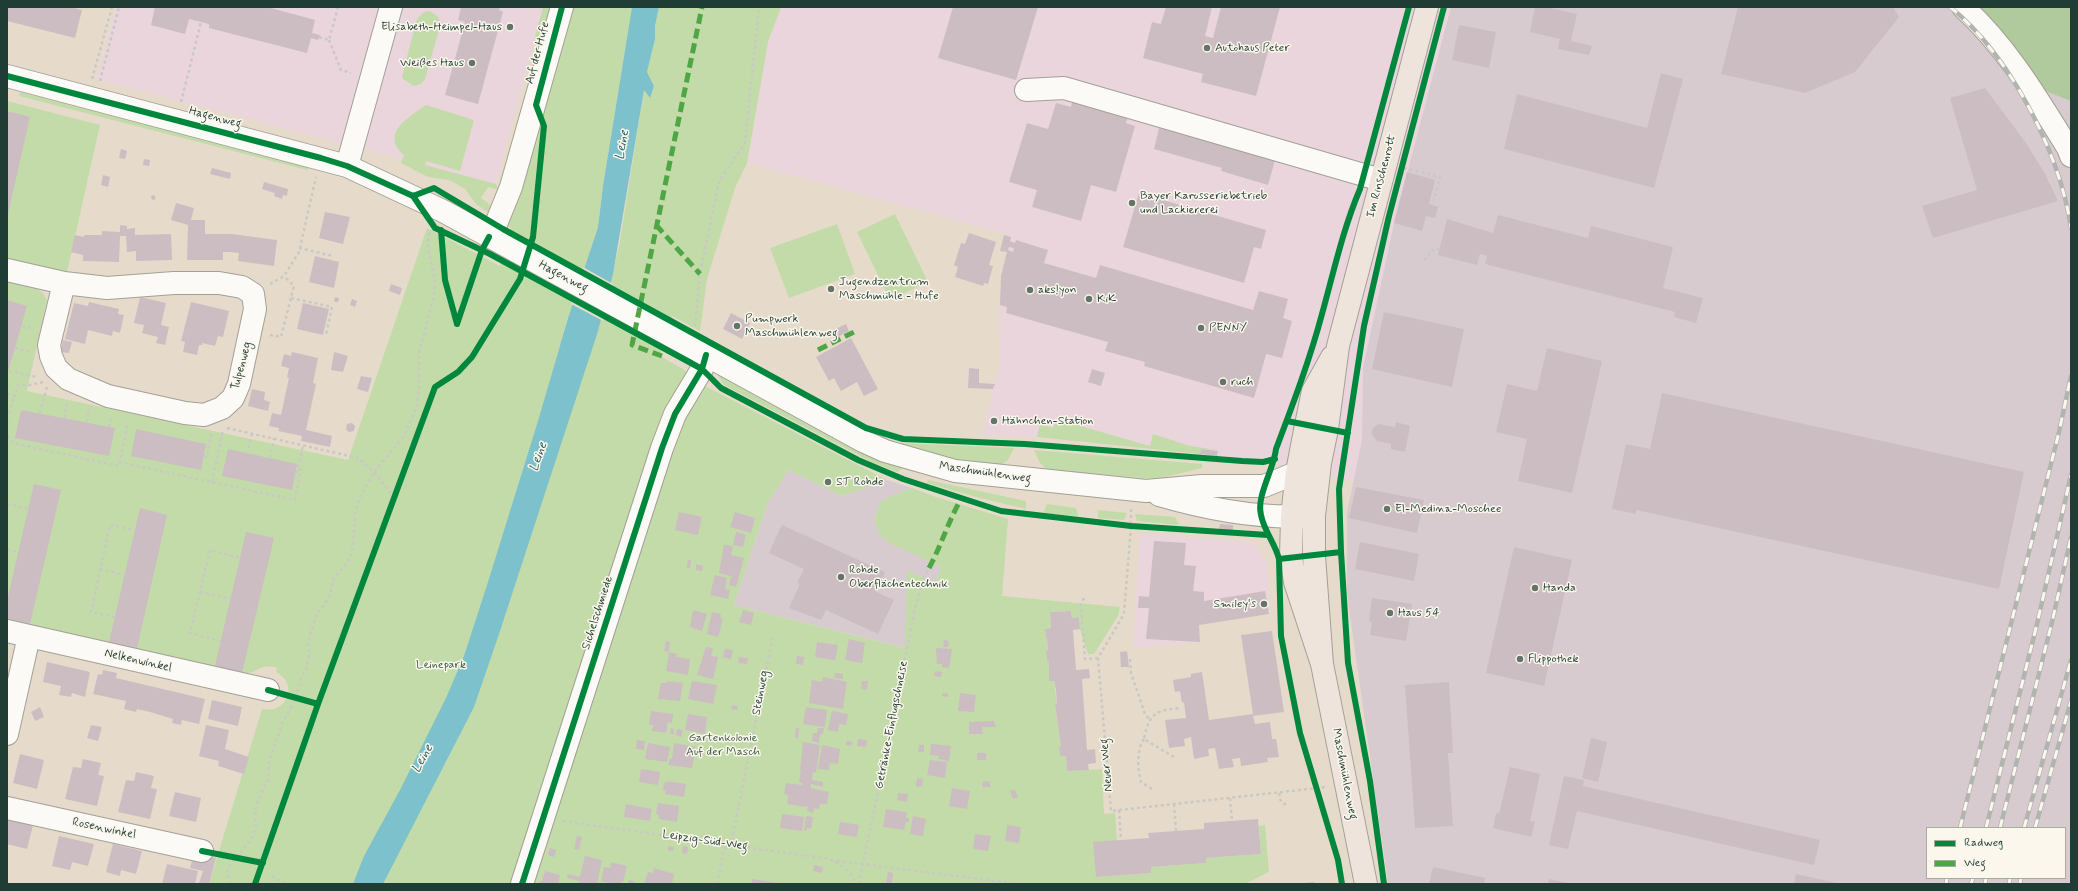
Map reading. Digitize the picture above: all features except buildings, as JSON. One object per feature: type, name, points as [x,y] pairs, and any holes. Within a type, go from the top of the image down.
[{"type":"main road","name":"Im Rinschenrott","points":[[1320,463],[1327,429],[1338,346],[1391,177],[1427,7]]},
{"type":"main road","name":"Im Rinschenrott","points":[[1292,517],[1297,472],[1313,391],[1338,346]]},
{"type":"main road","name":"Maschmühlenweg","points":[[1320,463],[1314,516],[1314,556],[1322,664]]},
{"type":"main road","name":"Maschmühlenweg","points":[[1292,517],[1291,557],[1295,582],[1322,664],[1366,884]]},
{"type":"street","points":[[347,166],[391,7]]},
{"type":"street","name":"Auf der Hufe","points":[[493,239],[496,224],[511,187],[562,7]]},
{"type":"street","points":[[1964,7],[1980,23],[2019,70],[2068,148],[2071,156]]},
{"type":"street","name":"Hagenweg","points":[[7,76],[347,166],[438,223],[493,239],[696,342]]},
{"type":"street","points":[[1026,90],[1064,88],[1391,177]]},
{"type":"street","points":[[7,270],[64,283],[107,288],[174,283],[219,283],[242,287],[253,294]]},
{"type":"street","name":"Tulpenweg","points":[[64,283],[49,344],[51,356],[56,368],[68,379],[85,387],[132,401],[185,413],[204,415],[222,408],[233,398],[239,384],[256,309],[253,294]]},
{"type":"street","name":"Maschmühlenweg","points":[[696,342],[885,451],[955,471],[1138,491],[1189,504],[1250,514],[1292,517],[1314,516]]},
{"type":"street","name":"Sichelschmiede","points":[[522,884],[662,448],[675,414],[702,369],[696,342]]},
{"type":"street","name":"Maschmühlenweg","points":[[1138,491],[1202,486],[1264,486],[1320,463]]},
{"type":"street","name":"Nelkenwinkel","points":[[7,631],[268,690]]},
{"type":"street","points":[[7,734],[29,636]]},
{"type":"street","name":"Rosenwinkel","points":[[7,808],[202,851]]},
{"type":"path","points":[[91,98],[112,7]]},
{"type":"path","points":[[91,98],[119,7]]},
{"type":"path","points":[[338,7],[329,40],[341,70],[371,78]]},
{"type":"path","points":[[696,342],[700,274],[719,181],[745,143],[759,7]]},
{"type":"path","points":[[176,120],[200,22]]},
{"type":"path","points":[[319,38],[329,40]]},
{"type":"path","points":[[253,294],[284,276],[300,248],[321,158]]},
{"type":"path","points":[[1391,177],[1403,164],[1440,177],[1434,200]]},
{"type":"path","points":[[230,884],[227,872],[250,840],[256,827],[255,813],[257,803],[268,779],[269,761],[273,747],[282,724],[296,698],[301,678],[307,664],[308,641],[314,624],[322,606],[329,598],[334,578],[350,559],[353,545],[355,514],[365,486],[374,472],[404,436],[417,406],[420,390],[419,353],[434,296],[435,281],[428,248],[429,234],[438,223]]},
{"type":"path","points":[[300,248],[333,256]]},
{"type":"path","points":[[1424,260],[1435,248],[1439,249]]},
{"type":"path","points":[[252,330],[281,337],[294,286],[284,276]]},
{"type":"path","points":[[291,298],[332,307],[326,335]]},
{"type":"path","points":[[9,370],[49,380]]},
{"type":"path","points":[[7,426],[7,420],[18,386],[30,386],[49,380]]},
{"type":"path","points":[[40,413],[49,380]]},
{"type":"path","points":[[7,394],[15,396]]},
{"type":"path","points":[[7,436],[13,443],[118,466],[132,401]]},
{"type":"path","points":[[218,426],[303,444],[358,458],[374,472],[394,497]]},
{"type":"path","points":[[212,482],[224,427]]},
{"type":"path","points":[[204,456],[207,457],[212,431]]},
{"type":"path","points":[[248,454],[252,433]]},
{"type":"path","points":[[270,458],[274,438]]},
{"type":"path","points":[[294,476],[296,477],[303,444]]},
{"type":"path","points":[[119,462],[295,500],[301,470],[298,469]]},
{"type":"path","points":[[1084,598],[1081,605],[1085,659],[1098,658],[1124,614],[1131,526],[1138,491]]},
{"type":"path","points":[[7,504],[28,509]]},
{"type":"path","points":[[115,617],[91,612],[110,525],[135,530]]},
{"type":"path","points":[[1124,525],[1139,526]]},
{"type":"path","points":[[7,550],[18,552]]},
{"type":"path","points":[[221,641],[190,633],[210,550],[240,558]]},
{"type":"path","points":[[100,569],[125,575]]},
{"type":"path","points":[[200,592],[231,599]]},
{"type":"path","points":[[1130,659],[1131,673],[1149,719]]},
{"type":"path","points":[[268,690],[304,700]]},
{"type":"path","points":[[1152,790],[1141,782],[1139,774],[1139,751],[1149,719],[1161,711],[1180,708]]},
{"type":"path","points":[[1144,739],[1174,757]]},
{"type":"path","points":[[1316,782],[1320,796]]},
{"type":"path","points":[[1121,840],[1119,810],[1318,789],[1346,783]]},
{"type":"path","points":[[1279,793],[1281,802],[1287,805]]},
{"type":"path","points":[[1230,798],[1232,821]]},
{"type":"path","points":[[1174,804],[1176,831]]},
{"type":"path","points":[[234,863],[242,859]]},
{"type":"path","points":[[829,859],[1012,883]]},
{"type":"path","points":[[272,876],[286,884]]},
{"type":"shaded area","points":[[116,7],[543,7],[496,184],[96,79]]},
{"type":"shaded area","points":[[781,7],[1451,7],[1394,223],[1363,368],[1362,440],[1354,481],[1239,458],[1037,437],[983,435],[1000,360],[1001,276],[1011,235],[747,163],[768,42]]},
{"type":"shaded area","points":[[1451,7],[1972,7],[2045,91],[2071,101],[2071,884],[1388,884],[1347,594],[1347,512],[1362,440],[1363,368],[1394,223]]},
{"type":"shaded area","points":[[788,470],[842,496],[887,480],[912,488],[882,500],[876,512],[875,522],[929,562],[941,567],[935,584],[907,570],[906,648],[734,605],[767,505]]},
{"type":"shaded area","points":[[1140,533],[1250,542],[1257,547],[1267,562],[1269,614],[1199,625],[1200,642],[1133,649]]},
{"type":"green space","points":[[543,7],[553,7],[542,44],[534,41]]},
{"type":"green space","points":[[566,7],[632,7],[603,186],[598,227],[569,315],[598,330],[619,247],[644,90],[650,98],[654,86],[647,72],[655,39],[655,26],[659,7],[781,7],[768,42],[747,163],[735,188],[707,279],[700,331],[672,316],[660,356],[683,369],[701,384],[887,480],[842,496],[788,470],[767,505],[734,605],[905,648],[907,570],[935,584],[941,567],[889,543],[879,534],[875,522],[876,512],[882,500],[912,488],[1008,519],[1002,596],[1120,607],[1118,616],[1094,654],[1088,654],[1080,629],[1079,617],[1072,618],[1071,611],[1050,612],[1051,628],[1045,629],[1048,651],[1046,651],[1047,660],[1049,661],[1049,681],[1054,681],[1057,704],[1055,704],[1061,747],[1059,747],[1060,756],[1066,756],[1067,771],[1102,769],[1104,814],[1115,813],[1117,840],[1096,877],[1151,873],[1151,867],[1206,863],[1206,858],[1261,854],[1259,826],[1265,825],[1269,872],[1245,884],[209,884],[262,709],[271,709],[284,703],[289,690],[287,684],[283,677],[276,672],[277,668],[262,667],[251,672],[242,673],[7,619],[7,281],[35,288],[44,295],[47,300],[27,391],[348,460],[427,228],[500,266],[511,228],[506,225]]},
{"type":"green space","points":[[1972,7],[2071,7],[2071,101],[2045,91]]},
{"type":"green space","points":[[430,11],[438,17],[441,23],[425,79],[421,84],[414,86],[403,79],[402,76],[417,19],[424,12]]},
{"type":"green space","points":[[20,92],[310,167],[307,170],[19,96]]},
{"type":"green space","points":[[7,101],[100,125],[67,272],[7,259]]},
{"type":"green space","points":[[426,105],[474,120],[460,171],[426,161],[425,165],[496,184],[499,190],[488,187],[481,198],[492,206],[489,213],[477,205],[465,189],[449,180],[428,177],[401,163],[404,155],[397,147],[395,140],[396,133],[405,120]]},
{"type":"green space","points":[[895,214],[928,282],[890,300],[857,232]]},
{"type":"green space","points":[[837,224],[855,274],[789,298],[770,248]]},
{"type":"green space","points":[[716,372],[905,467],[897,472],[870,461],[724,385]]},
{"type":"green space","points":[[1056,419],[1150,446],[1153,434],[1190,446],[1218,450],[1201,449],[1200,454],[1037,437],[1040,424],[1053,428]]},
{"type":"green space","points":[[901,443],[1014,448],[1008,460],[1000,466],[934,455],[901,446]]},
{"type":"green space","points":[[1034,450],[1202,464],[1202,468],[1157,479],[1047,470],[1040,463]]},
{"type":"green space","points":[[928,480],[1026,501],[1026,509],[927,483]]},
{"type":"green space","points":[[1047,504],[1076,508],[1078,516],[1043,513]]},
{"type":"green space","points":[[1098,510],[1127,513],[1124,520],[1098,518]]},
{"type":"green space","points":[[1135,514],[1175,517],[1179,525],[1137,521]]},
{"type":"water","name":"Leine","points":[[632,7],[659,7],[655,26],[655,39],[647,72],[654,86],[650,98],[644,90],[613,274],[598,331],[474,707],[383,884],[353,884],[364,856],[400,790],[446,698],[464,656],[488,582],[569,315],[598,227],[603,186]]},
{"type":"pier","points":[[583,267],[613,284],[603,321],[571,304]]},
{"type":"railway","points":[[1950,7],[1972,27],[1993,51],[2012,78],[2029,107],[2044,138],[2056,169],[2065,199],[2071,228]]},
{"type":"railway","points":[[1960,827],[2059,432],[2071,376]]},
{"type":"railway","points":[[1986,827],[2037,624],[2071,475]]},
{"type":"railway","points":[[2000,827],[2053,618],[2071,537]]},
{"type":"railway","points":[[2024,827],[2071,660]]},
{"type":"railway","points":[[2035,827],[2071,701]]},
{"type":"railway","points":[[1946,884],[1947,879]]},
{"type":"railway","points":[[1971,884],[1973,879]]},
{"type":"railway","points":[[1985,884],[1986,879]]},
{"type":"railway","points":[[2009,884],[2010,879]]},
{"type":"railway","points":[[2020,884],[2021,879]]},
{"type":"marked path","points":[[662,356],[632,345],[702,7]]},
{"type":"marked path","points":[[656,225],[700,274]]},
{"type":"marked path","points":[[818,350],[858,330]]},
{"type":"marked path","points":[[929,568],[961,499]]},
{"type":"cycle path","points":[[255,884],[318,704],[435,387],[458,372],[472,357],[520,279],[533,237],[544,126],[536,105],[562,7]]},
{"type":"cycle path","points":[[1342,884],[1338,860],[1300,733],[1281,636],[1279,559],[1262,521],[1260,508],[1263,491],[1275,457],[1276,449],[1312,348],[1344,235],[1360,189],[1409,7]]},
{"type":"cycle path","points":[[1384,884],[1370,781],[1348,663],[1341,552],[1339,489],[1364,326],[1389,216],[1444,7]]},
{"type":"cycle path","points":[[7,76],[321,158],[347,166],[413,196]]},
{"type":"cycle path","points":[[413,196],[434,188],[503,229],[866,428],[903,439],[1025,444],[1242,461],[1263,462],[1275,459]]},
{"type":"cycle path","points":[[413,196],[435,228],[490,254],[702,369],[721,388],[858,460],[903,479],[1001,511],[1131,526],[1268,535]]},
{"type":"cycle path","points":[[441,230],[445,280],[457,324]]},
{"type":"cycle path","points":[[457,324],[482,250],[489,237]]},
{"type":"cycle path","points":[[522,884],[662,448],[675,414],[702,369],[706,355]]},
{"type":"cycle path","points":[[1287,421],[1348,433]]},
{"type":"cycle path","points":[[1279,559],[1341,552]]},
{"type":"cycle path","points":[[268,690],[318,704]]},
{"type":"cycle path","points":[[202,851],[263,863]]},
{"type":"place","name":"Elisabeth-Heimpel-Haus","points":[[510,27]]},
{"type":"place","name":"Autohaus Peter","points":[[1207,48]]},
{"type":"place","name":"Weißes Haus","points":[[472,63]]},
{"type":"place","name":"Bayer Karosseriebetrieb und Lackiererei","points":[[1132,203]]},
{"type":"place","name":"Jugendzentrum Maschmühle - Hufe","points":[[831,289]]},
{"type":"place","name":"aks!yon","points":[[1030,290]]},
{"type":"place","name":"KiK","points":[[1089,299]]},
{"type":"place","name":"Pumpwerk Maschmühlenweg","points":[[737,326]]},
{"type":"place","name":"PENNY","points":[[1201,328]]},
{"type":"place","name":"ruch","points":[[1223,382]]},
{"type":"place","name":"Hähnchen-Station","points":[[994,421]]},
{"type":"place","name":"ST Rohde","points":[[828,482]]},
{"type":"place","name":"El-Medina-Moschee","points":[[1387,509]]},
{"type":"place","name":"Rohde Oberflächentechnik","points":[[841,577]]},
{"type":"place","name":"Handa","points":[[1535,588]]},
{"type":"place","name":"Smiley's","points":[[1264,604]]},
{"type":"place","name":"Haus 54","points":[[1390,613]]},
{"type":"place","name":"Flippothek","points":[[1520,659]]},
{"type":"park label","name":"Leinepark","points":[[441,665]]},
{"type":"park label","name":"Gartenkolonie Auf der Masch","points":[[723,745]]}]
